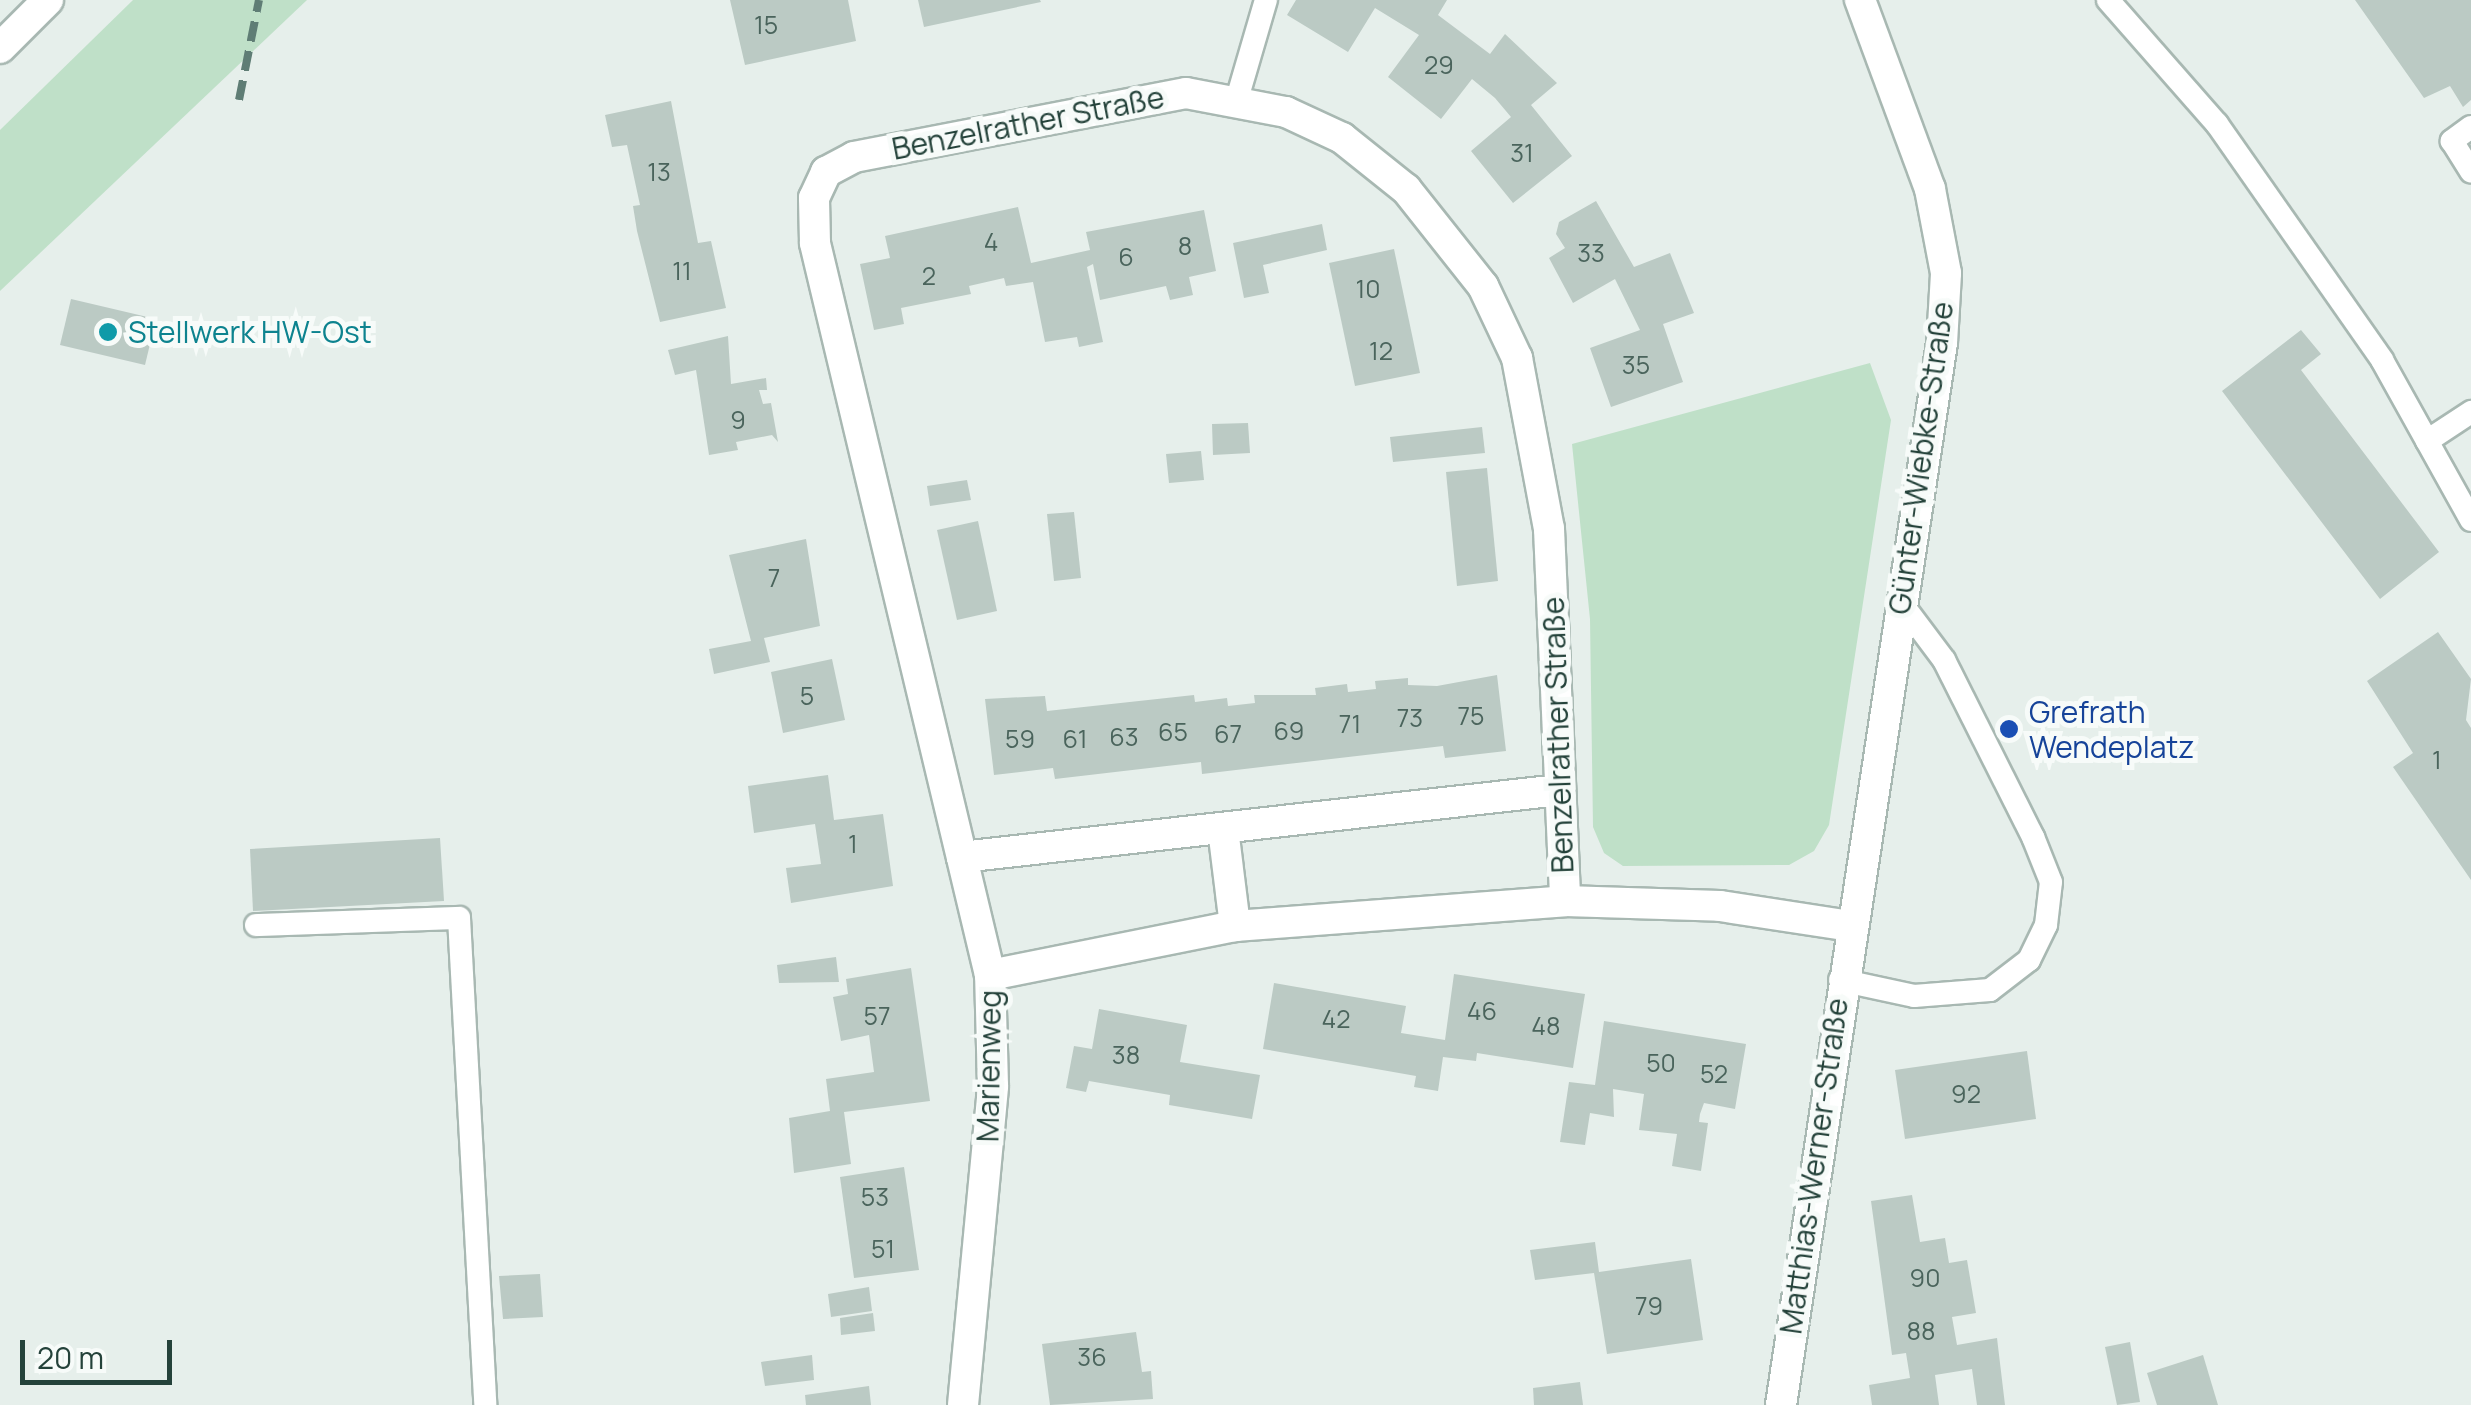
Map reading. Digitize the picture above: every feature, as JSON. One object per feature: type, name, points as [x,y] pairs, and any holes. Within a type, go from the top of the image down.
[{"type":"street","points":[[0,48],[48,0]]},
{"type":"street","name":"Günter-Wiebke-Straße","points":[[1850,926],[1902,604],[1946,273],[1930,190],[1860,0]]},
{"type":"street","name":"Benzelrather Straße","points":[[990,976],[815,243],[814,198],[826,172],[854,157],[1129,100],[1186,93],[1238,100],[1342,138],[1406,189],[1504,323],[1517,358],[1549,529],[1564,900]]},
{"type":"street","points":[[962,856],[1559,790]]},
{"type":"street","points":[[1222,829],[1234,926]]},
{"type":"street","name":"Marienweg","points":[[963,1405],[993,1086],[990,976],[1234,926],[1564,900],[1720,906],[1850,926]]},
{"type":"street","name":"Matthias-Werner-Straße","points":[[1780,1405],[1850,926]]},
{"type":"lane","points":[[1238,100],[1266,0]]},
{"type":"lane","points":[[2108,0],[2217,124],[2382,360],[2471,520]]},
{"type":"lane","points":[[2471,127],[2452,141],[2471,172]]},
{"type":"lane","points":[[2427,441],[2471,412]]},
{"type":"lane","points":[[1840,980],[1914,996],[1990,990],[2029,960],[2046,925],[2051,882],[2033,837],[1944,660],[1902,604]]},
{"type":"lane","points":[[256,924],[459,918],[484,1405]]},
{"type":"green space","points":[[133,0],[307,0],[0,291],[0,130]]},
{"type":"green space","points":[[1870,363],[1891,420],[1829,825],[1814,851],[1789,865],[1623,866],[1604,853],[1593,827],[1590,619],[1572,444]]},
{"type":"building","points":[[730,0],[848,0],[856,41],[745,65]]},
{"type":"building","points":[[918,0],[1040,0],[1041,2],[924,27]]},
{"type":"building","points":[[1296,0],[1447,0],[1438,15],[1490,54],[1505,34],[1557,83],[1531,105],[1572,156],[1513,203],[1471,151],[1511,117],[1495,98],[1472,79],[1441,119],[1388,77],[1419,35],[1375,8],[1348,52],[1287,15]]},
{"type":"building","points":[[2355,0],[2471,0],[2471,100],[2463,107],[2450,86],[2424,98]]},
{"type":"building","points":[[671,101],[698,243],[711,241],[726,308],[660,322],[637,231],[633,206],[640,205],[627,145],[612,147],[605,115]]},
{"type":"building","points":[[1596,201],[1634,267],[1670,253],[1694,313],[1663,324],[1683,382],[1611,407],[1590,348],[1640,330],[1615,279],[1573,303],[1549,258],[1565,248],[1556,234],[1559,222]]},
{"type":"building","points":[[1018,207],[1031,263],[1090,250],[1086,232],[1204,210],[1216,271],[1189,277],[1193,295],[1170,300],[1166,286],[1100,300],[1093,264],[1087,267],[1103,342],[1079,347],[1077,337],[1045,342],[1033,282],[1006,286],[1004,278],[969,286],[971,294],[901,308],[904,324],[874,330],[860,264],[890,258],[885,236]]},
{"type":"building","points":[[1322,224],[1327,250],[1263,265],[1269,293],[1244,298],[1233,243]]},
{"type":"building","points":[[1394,249],[1420,373],[1355,386],[1329,263]]},
{"type":"building","name":"Stellwerk HW-Ost","points":[[71,299],[156,319],[145,365],[60,345]]},
{"type":"building","points":[[2301,330],[2321,354],[2301,370],[2439,552],[2380,599],[2222,391]]},
{"type":"building","points":[[728,336],[731,384],[766,378],[767,390],[759,390],[763,404],[771,403],[778,442],[772,435],[736,442],[738,450],[709,455],[696,370],[675,375],[668,350]]},
{"type":"building","points":[[1248,423],[1250,453],[1213,455],[1212,424]]},
{"type":"building","points":[[1482,427],[1485,453],[1393,462],[1390,437]]},
{"type":"building","points":[[1201,451],[1204,480],[1169,483],[1166,454]]},
{"type":"building","points":[[1487,468],[1498,581],[1457,586],[1446,472]]},
{"type":"building","points":[[967,480],[971,500],[930,506],[927,486]]},
{"type":"building","points":[[1074,512],[1081,578],[1054,581],[1047,514]]},
{"type":"building","points":[[978,521],[997,611],[957,620],[937,530]]},
{"type":"building","points":[[806,539],[820,626],[764,638],[770,662],[714,674],[709,649],[751,641],[729,555]]},
{"type":"building","points":[[2438,632],[2471,679],[2466,720],[2471,728],[2471,880],[2393,767],[2413,753],[2367,681]]},
{"type":"building","points":[[832,659],[845,720],[783,733],[771,672]]},
{"type":"building","points":[[1497,675],[1506,751],[1445,758],[1443,746],[1202,774],[1201,762],[1055,779],[1053,768],[994,775],[985,699],[1045,696],[1047,711],[1194,695],[1195,702],[1227,698],[1228,706],[1255,703],[1254,695],[1316,695],[1315,688],[1347,684],[1348,692],[1376,689],[1375,681],[1408,678],[1408,685],[1437,686]]},
{"type":"building","points":[[828,775],[834,820],[883,814],[893,886],[791,903],[786,868],[821,864],[815,824],[754,833],[748,786]]},
{"type":"building","points":[[440,838],[444,901],[253,911],[250,849]]},
{"type":"building","points":[[836,957],[839,982],[779,983],[777,965]]},
{"type":"building","points":[[911,968],[930,1101],[844,1112],[851,1164],[794,1173],[789,1118],[830,1111],[826,1079],[874,1072],[869,1035],[841,1041],[833,997],[848,994],[846,979]]},
{"type":"building","points":[[1454,974],[1585,994],[1573,1068],[1477,1053],[1476,1061],[1443,1057],[1438,1091],[1414,1087],[1416,1076],[1263,1049],[1274,983],[1406,1006],[1401,1033],[1445,1040]]},
{"type":"building","points":[[1099,1009],[1187,1025],[1180,1062],[1260,1075],[1252,1119],[1169,1105],[1170,1095],[1089,1081],[1086,1092],[1066,1088],[1074,1046],[1092,1049]]},
{"type":"building","points":[[1604,1021],[1746,1044],[1735,1109],[1704,1103],[1700,1114],[1699,1122],[1708,1123],[1701,1171],[1672,1166],[1677,1134],[1639,1130],[1644,1094],[1613,1089],[1614,1117],[1590,1113],[1585,1145],[1560,1142],[1569,1082],[1595,1085]]},
{"type":"building","points":[[2027,1051],[2036,1119],[1905,1139],[1895,1070]]},
{"type":"building","points":[[904,1167],[919,1270],[854,1278],[840,1177]]},
{"type":"building","points":[[1912,1195],[1920,1242],[1945,1238],[1949,1263],[1967,1260],[1976,1313],[1952,1317],[1957,1345],[1997,1338],[2005,1405],[1977,1405],[1972,1369],[1935,1375],[1939,1405],[1872,1405],[1869,1385],[1910,1378],[1906,1353],[1892,1355],[1871,1201]]},
{"type":"building","points":[[1595,1242],[1599,1272],[1691,1259],[1703,1340],[1607,1354],[1594,1273],[1535,1280],[1530,1250]]},
{"type":"building","points":[[540,1274],[543,1317],[503,1319],[499,1276]]},
{"type":"building","points":[[869,1287],[872,1311],[831,1317],[828,1294]]},
{"type":"building","points":[[873,1313],[875,1331],[841,1335],[840,1318]]},
{"type":"building","points":[[1136,1332],[1142,1372],[1151,1371],[1153,1399],[1050,1405],[1042,1344]]},
{"type":"building","points":[[2130,1342],[2140,1402],[2117,1405],[2105,1347]]},
{"type":"building","points":[[812,1355],[814,1380],[765,1386],[761,1362]]},
{"type":"building","points":[[2203,1355],[2218,1405],[2157,1405],[2147,1373]]},
{"type":"building","points":[[1580,1382],[1583,1405],[1534,1405],[1533,1388]]},
{"type":"building","points":[[869,1386],[871,1405],[806,1405],[805,1395]]},
{"type":"railway","points":[[239,100],[259,0]]},
{"type":"place","name":"Stellwerk HW-Ost","points":[[108,332]]},
{"type":"place","name":"Grefrath Wendeplatz","points":[[2009,729]]}]
